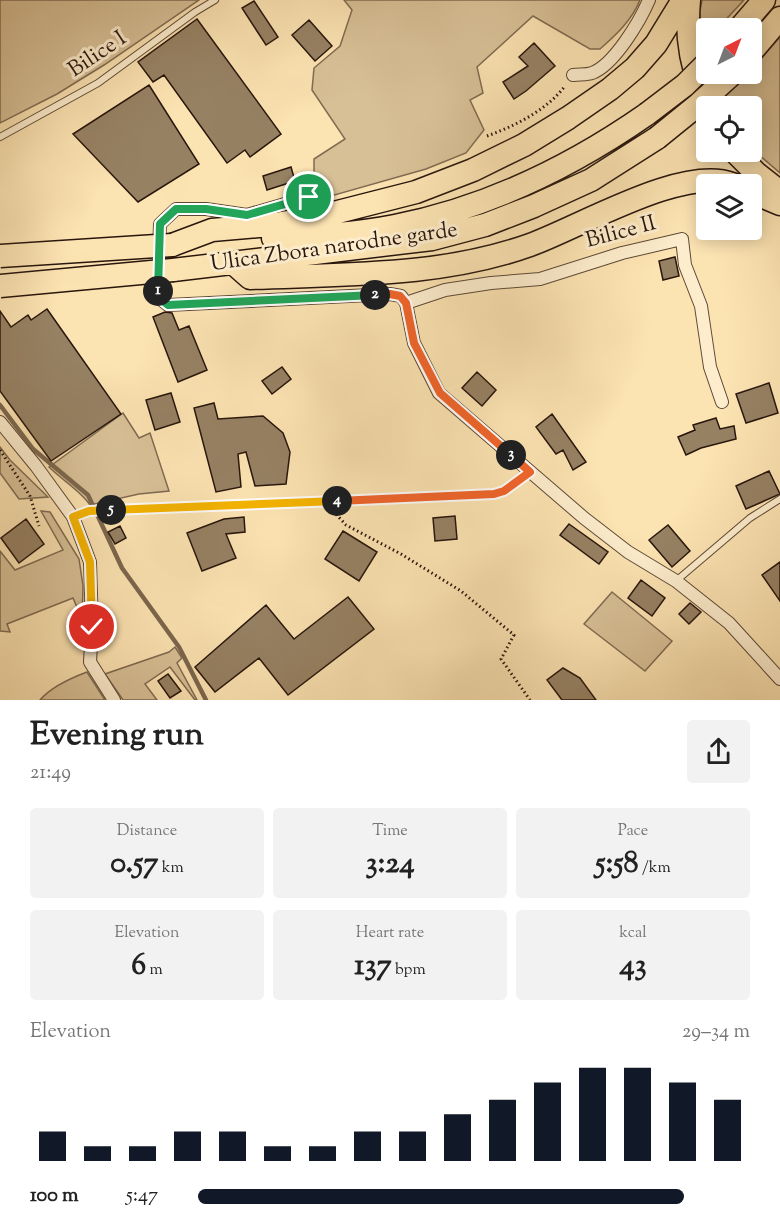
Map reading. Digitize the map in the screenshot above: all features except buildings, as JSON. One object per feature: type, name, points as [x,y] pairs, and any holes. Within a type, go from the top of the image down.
[{"type":"highway","points":[[172,245],[212,230],[270,225],[322,216],[416,192],[473,170],[524,145],[610,89],[635,68],[656,44],[682,0]]},
{"type":"highway","points":[[689,0],[687,15],[689,44],[695,73],[703,96]]},
{"type":"highway","points":[[749,18],[764,0]]},
{"type":"highway","points":[[762,39],[780,18]]},
{"type":"highway","name":"Ulica Zbora narodne garde","points":[[0,256],[341,234],[394,226],[431,217],[530,182],[584,155],[647,114],[696,74]]},
{"type":"highway","name":"Ulica Zbora narodne garde","points":[[0,286],[173,270],[432,239],[485,225],[591,180],[657,138],[721,84]]},
{"type":"highway","points":[[745,162],[780,192]]},
{"type":"highway","points":[[232,263],[250,278],[376,273],[478,260],[530,245],[670,186],[696,181]]},
{"type":"highway","points":[[762,196],[780,204]]},
{"type":"street","points":[[573,75],[592,73],[612,58],[642,18],[649,0]]},
{"type":"street","points":[[309,197],[247,215],[206,209],[176,209],[160,224],[158,297],[168,305],[390,294],[400,296],[406,303],[414,343],[440,393],[584,518],[628,552],[676,581],[729,623],[780,679]]},
{"type":"street","name":"Bilice II","points":[[406,303],[445,290],[540,279],[622,253],[682,239],[685,265],[701,306],[710,367],[722,402]]},
{"type":"street","points":[[443,266],[445,290]]},
{"type":"street","points":[[0,422],[73,517],[90,562],[92,627],[90,662],[114,700]]},
{"type":"lane","name":"Bilice I","points":[[0,137],[98,83],[215,0]]},
{"type":"lane","points":[[324,501],[494,494],[504,491],[530,472]]},
{"type":"lane","points":[[676,581],[750,518],[780,499]]},
{"type":"path","points":[[487,136],[512,128],[557,97],[573,75]]},
{"type":"path","points":[[0,450],[30,496],[39,526]]},
{"type":"path","points":[[73,517],[89,511],[324,501],[346,525],[401,554],[461,591],[514,635],[501,659],[530,700]]},
{"type":"shaded area","points":[[0,0],[199,0],[104,65],[57,94],[0,123]]},
{"type":"shaded area","points":[[344,0],[640,0],[628,21],[600,49],[590,49],[533,16],[477,67],[483,93],[470,100],[484,130],[466,153],[426,169],[324,198],[314,183],[314,159],[345,139],[312,90],[314,68],[340,46],[352,10]]},
{"type":"shaded area","points":[[702,0],[744,0],[727,18],[700,18]]},
{"type":"shaded area","points":[[780,37],[780,173],[762,158],[762,96],[725,96],[737,84],[762,84],[762,58]]},
{"type":"shaded area","points":[[123,413],[139,438],[150,433],[169,491],[139,494],[90,505],[82,495],[49,467]]},
{"type":"shaded area","points":[[0,447],[48,497],[19,499],[0,473]]},
{"type":"shaded area","points":[[41,511],[50,512],[79,559],[83,586],[82,619],[73,598],[7,624],[10,632],[0,631],[0,551],[15,570],[63,550]]},
{"type":"shaded area","points":[[612,592],[672,641],[645,671],[584,624]]},
{"type":"shaded area","points":[[175,647],[182,658],[177,663],[197,700],[170,667],[145,684],[157,700],[123,700],[105,674],[169,652]]},
{"type":"shaded area","points":[[87,672],[105,700],[40,700],[55,687]]},
{"type":"waterway","points":[[0,405],[33,449],[88,495],[122,568],[179,647],[206,700]]},
{"type":"route","points":[[92,627],[90,562],[73,517],[89,511],[230,507],[494,494],[504,491],[530,472],[440,393],[414,343],[406,303],[400,296],[390,294],[168,305],[158,297],[160,224],[176,209],[206,209],[247,215],[309,197]]}]
